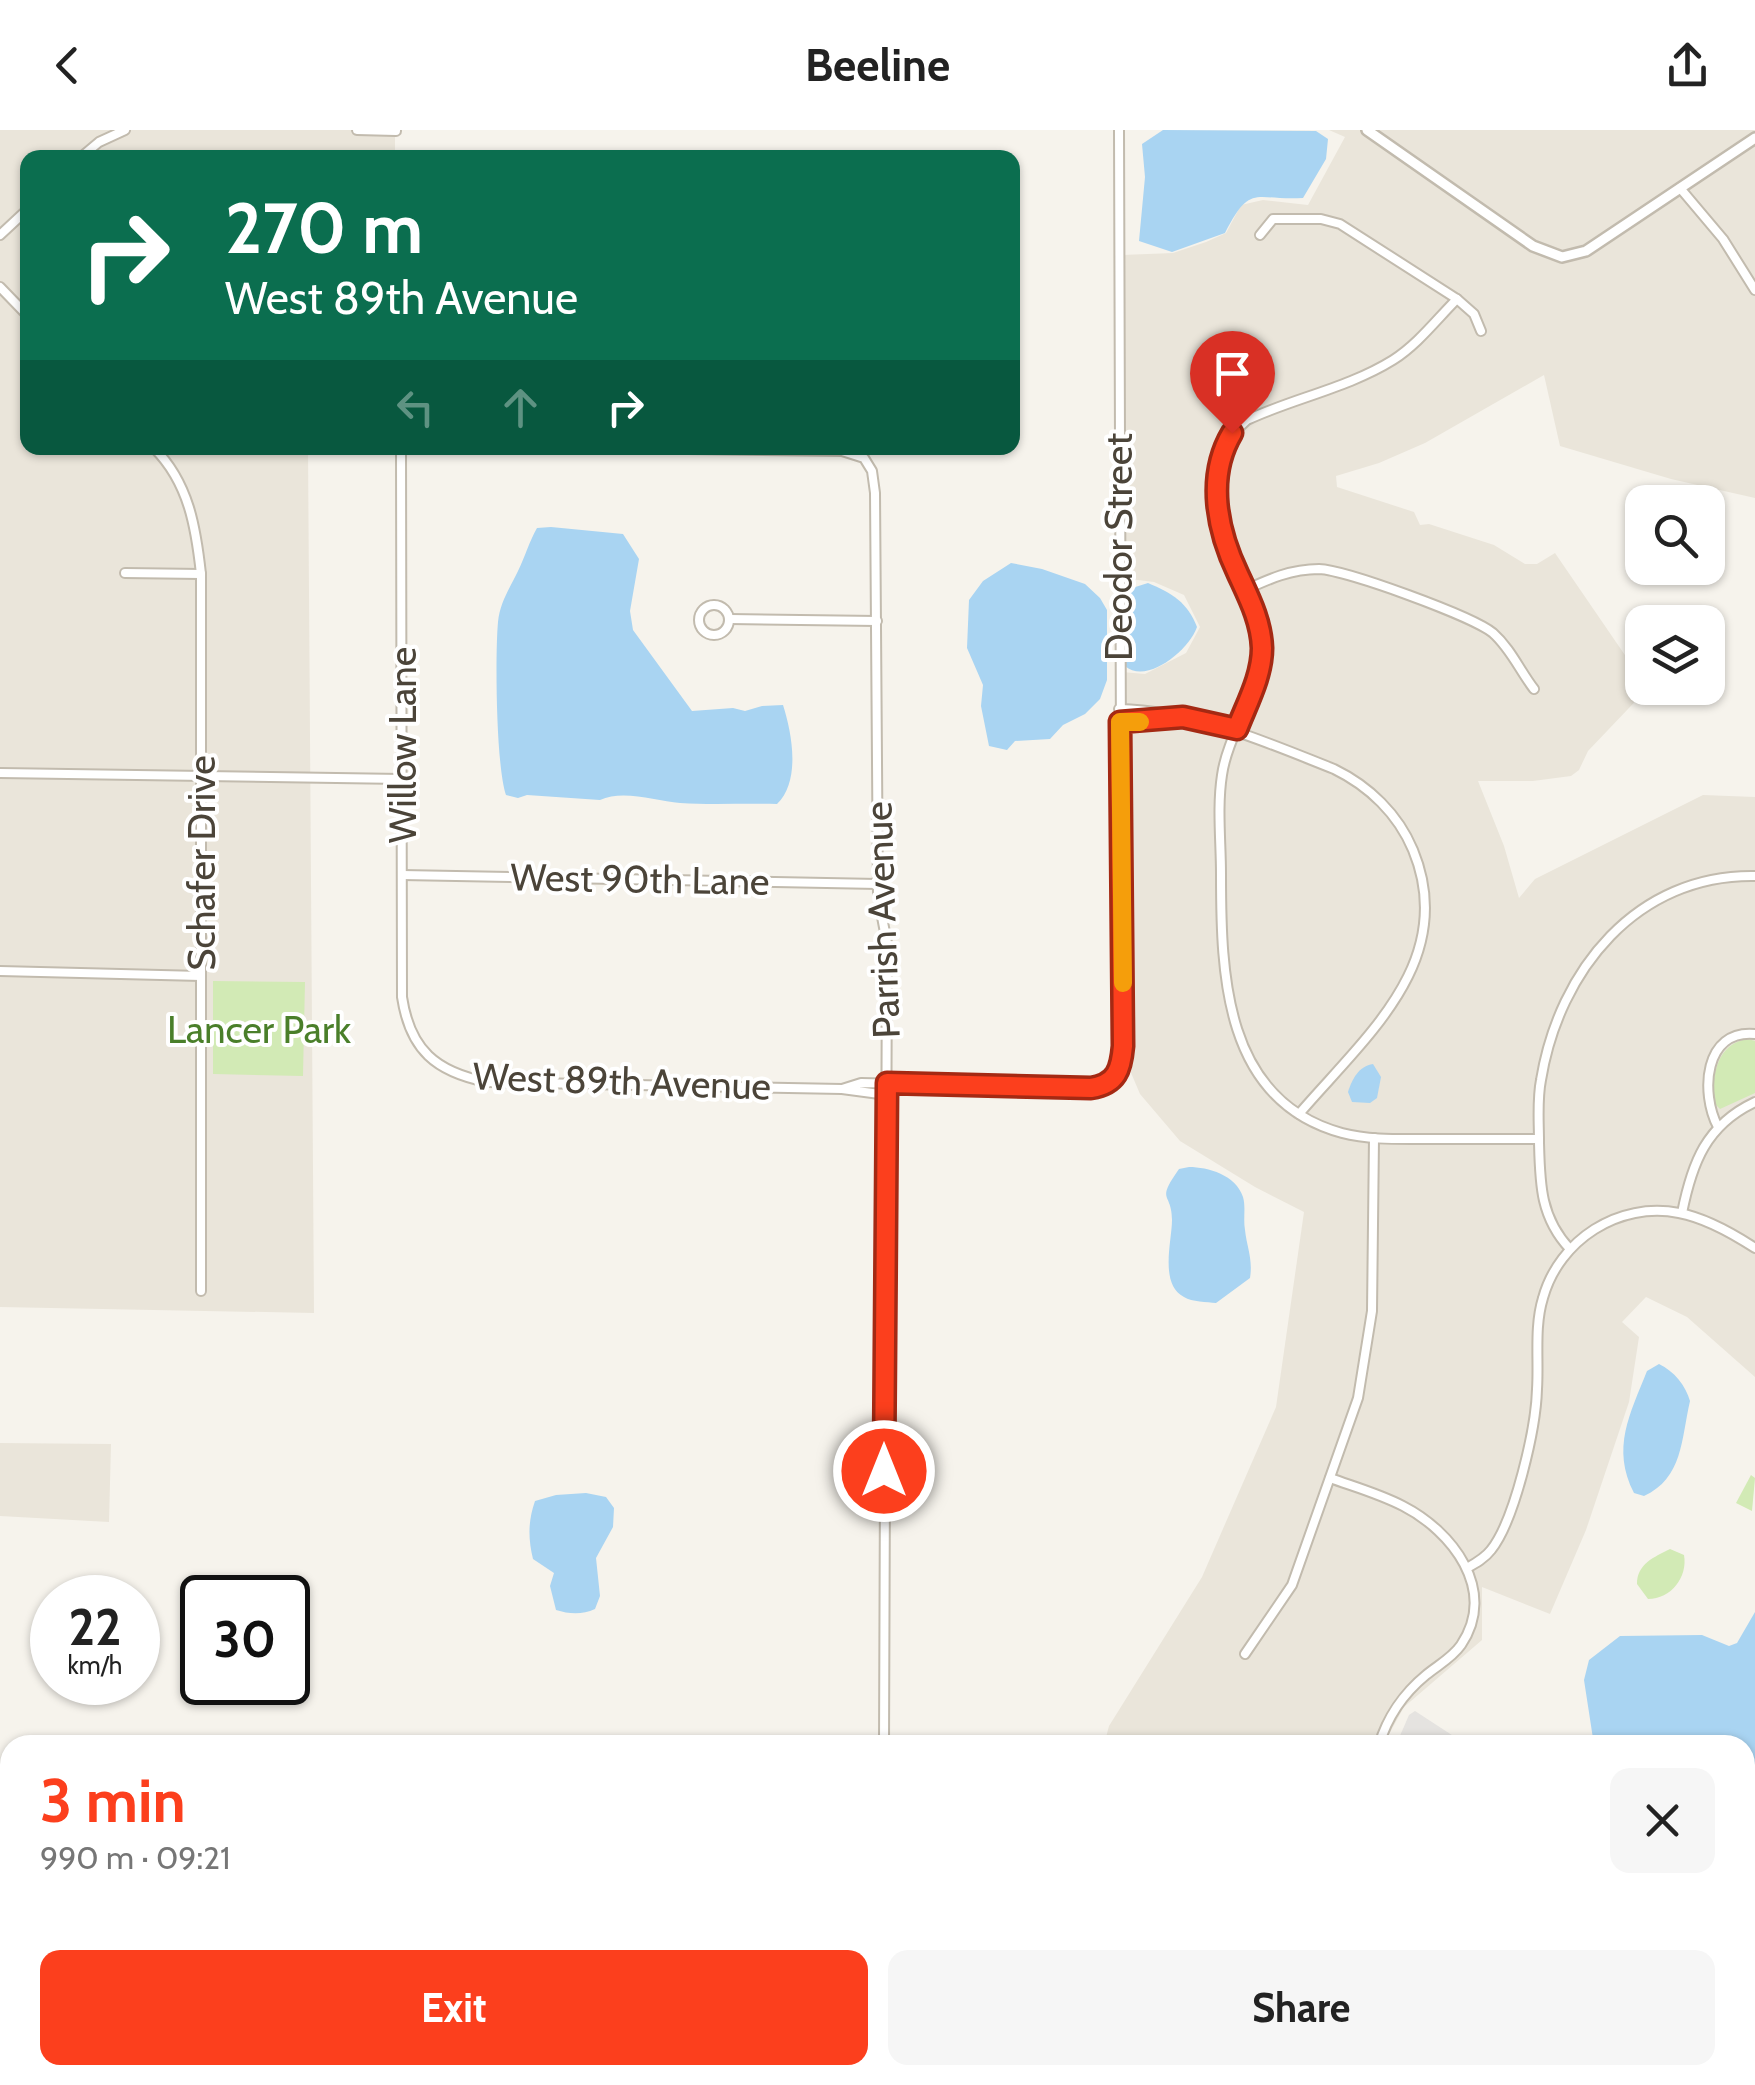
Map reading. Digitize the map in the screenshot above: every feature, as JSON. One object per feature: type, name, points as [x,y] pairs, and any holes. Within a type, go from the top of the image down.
[{"type":"street","points":[[90,150],[124,130]]},
{"type":"street","points":[[356,130],[396,131]]},
{"type":"street","name":"Deodor Street","points":[[1112,1081],[1122,1065],[1123,1046],[1119,130]]},
{"type":"street","points":[[1367,130],[1532,246],[1562,258],[1586,251],[1755,138]]},
{"type":"street","points":[[1680,188],[1723,239],[1755,290]]},
{"type":"street","points":[[0,235],[20,216]]},
{"type":"street","points":[[1260,235],[1273,219],[1321,219],[1340,224],[1456,299],[1474,314],[1481,331]]},
{"type":"street","points":[[0,287],[20,308]]},
{"type":"street","points":[[1456,299],[1417,341],[1386,364],[1246,420],[1232,433],[1218,463],[1225,546],[1259,625],[1262,652],[1258,676],[1224,767],[1220,792],[1221,910],[1238,1036],[1252,1065],[1270,1089],[1299,1114],[1334,1130],[1374,1138],[1539,1139]]},
{"type":"street","name":"Schafer Drive","points":[[159,455],[182,486],[196,526],[201,574],[201,1291]]},
{"type":"street","name":"Willow Lane","points":[[401,455],[402,997],[405,1020],[415,1041]]},
{"type":"street","name":"Parrish Avenue","points":[[855,455],[864,458],[872,471],[876,494],[878,884],[887,943],[884,1735]]},
{"type":"street","points":[[1245,590],[1301,570],[1323,569],[1353,576],[1480,626],[1506,648],[1534,689]]},
{"type":"street","points":[[124,573],[201,574]]},
{"type":"street","points":[[714,604],[726,610],[730,620],[724,632],[714,635],[705,632],[699,620],[701,611],[714,604]]},
{"type":"street","points":[[730,620],[876,621]]},
{"type":"street","points":[[1120,709],[1159,710],[1237,729],[1334,769],[1368,790],[1402,827],[1415,854],[1424,884],[1423,934],[1406,985],[1299,1114]]},
{"type":"street","points":[[1120,722],[1183,717]]},
{"type":"street","points":[[0,772],[402,779]]},
{"type":"street","name":"West 90th Lane","points":[[402,875],[878,884]]},
{"type":"street","points":[[1570,1249],[1555,1231],[1544,1207],[1539,1099],[1544,1064],[1573,986],[1598,946],[1625,920],[1676,890],[1711,880],[1755,876]]},
{"type":"street","points":[[0,972],[201,976]]},
{"type":"street","points":[[1718,1126],[1706,1096],[1714,1056],[1731,1037],[1755,1034]]},
{"type":"street","name":"West 89th Avenue","points":[[415,1041],[434,1062],[460,1076],[487,1082],[842,1088],[888,1095]]},
{"type":"street","name":"West 89th Avenue","points":[[842,1088],[887,1083],[1091,1088],[1112,1081]]},
{"type":"street","points":[[1682,1213],[1696,1157],[1718,1126],[1755,1102]]},
{"type":"street","points":[[1245,1654],[1288,1594],[1358,1398],[1370,1332],[1374,1138]]},
{"type":"street","points":[[1467,1568],[1496,1544],[1522,1473],[1536,1408],[1540,1312],[1549,1282],[1570,1249],[1594,1230],[1628,1214],[1659,1211],[1682,1213],[1721,1228],[1755,1248]]},
{"type":"street","points":[[1330,1478],[1398,1503],[1425,1519],[1452,1545],[1474,1587],[1474,1606],[1466,1636],[1454,1654],[1404,1698],[1384,1735]]},
{"type":"shaded area","points":[[0,130],[395,130],[395,150],[20,150],[20,455],[308,455],[314,1313],[0,1307]]},
{"type":"shaded area","points":[[1329,130],[1755,130],[1755,498],[1725,491],[1725,485],[1698,485],[1671,479],[1560,446],[1544,375],[1425,443],[1336,476],[1337,487],[1414,512],[1420,525],[1429,524],[1494,545],[1525,564],[1537,564],[1555,553],[1625,655],[1625,705],[1632,705],[1588,751],[1579,770],[1571,776],[1533,781],[1478,781],[1504,846],[1519,898],[1535,879],[1703,795],[1755,797],[1755,1377],[1687,1317],[1646,1297],[1622,1322],[1639,1337],[1629,1402],[1586,1530],[1550,1614],[1482,1587],[1482,1640],[1404,1707],[1389,1735],[1107,1735],[1202,1577],[1276,1407],[1304,1212],[1180,1141],[1140,1094],[1126,1061],[1122,672],[1145,674],[1186,653],[1200,627],[1184,595],[1154,582],[1122,578],[1122,255],[1173,253],[1206,242],[1226,233],[1241,205],[1263,200],[1308,205],[1345,137]]},
{"type":"shaded area","points":[[0,1443],[111,1444],[109,1522],[0,1516]]},
{"type":"shaded area","points":[[1415,1711],[1452,1735],[1400,1735],[1409,1715]]},
{"type":"green space","name":"Lancer Park","points":[[213,981],[305,982],[303,1076],[213,1074]]},
{"type":"green space","points":[[1748,1039],[1755,1041],[1755,1093],[1720,1109],[1713,1102],[1718,1062],[1729,1047]]},
{"type":"green space","points":[[1751,1475],[1755,1478],[1752,1511],[1736,1503]]},
{"type":"green space","points":[[1670,1549],[1684,1555],[1680,1579],[1671,1591],[1648,1599],[1637,1584],[1640,1571]]},
{"type":"water","points":[[1163,130],[1316,131],[1328,139],[1326,159],[1303,198],[1248,200],[1225,233],[1172,252],[1139,241],[1145,177],[1142,144]]},
{"type":"water","points":[[537,528],[623,534],[639,559],[630,611],[633,630],[692,711],[745,711],[783,705],[792,770],[785,794],[777,804],[680,803],[629,796],[600,800],[506,795],[497,710],[499,615]]},
{"type":"water","points":[[1011,563],[1085,584],[1100,598],[1107,610],[1107,680],[1100,699],[1050,739],[1015,741],[1007,750],[989,746],[981,706],[983,685],[967,648],[969,600],[983,581]]},
{"type":"water","points":[[1148,583],[1178,600],[1197,627],[1166,662],[1134,671],[1125,666],[1125,600],[1129,589]]},
{"type":"water","points":[[1373,1064],[1381,1077],[1377,1098],[1370,1103],[1352,1102],[1348,1092],[1354,1078]]},
{"type":"water","points":[[1189,1167],[1228,1178],[1244,1201],[1250,1278],[1216,1303],[1184,1297],[1176,1291],[1169,1272],[1172,1220],[1166,1192],[1179,1169]]},
{"type":"water","points":[[1659,1364],[1679,1380],[1690,1401],[1673,1468],[1657,1488],[1644,1496],[1634,1493],[1627,1477],[1625,1431],[1647,1371]]},
{"type":"water","points":[[586,1493],[606,1497],[614,1508],[613,1527],[596,1558],[600,1596],[595,1609],[580,1613],[556,1610],[550,1586],[554,1573],[533,1559],[531,1516],[535,1501]]},
{"type":"water","points":[[1755,1612],[1755,1735],[1592,1735],[1584,1680],[1589,1660],[1620,1636],[1702,1635],[1729,1646],[1737,1643]]},
{"type":"slow traffic","points":[[1123,983],[1120,722],[1140,722]]},
{"type":"route","points":[[884,1471],[887,1083],[1091,1088],[1112,1081],[1118,1073],[1123,1046],[1120,722],[1183,717],[1237,729],[1260,668],[1259,625],[1225,546],[1220,522],[1218,463],[1232,433]]}]
